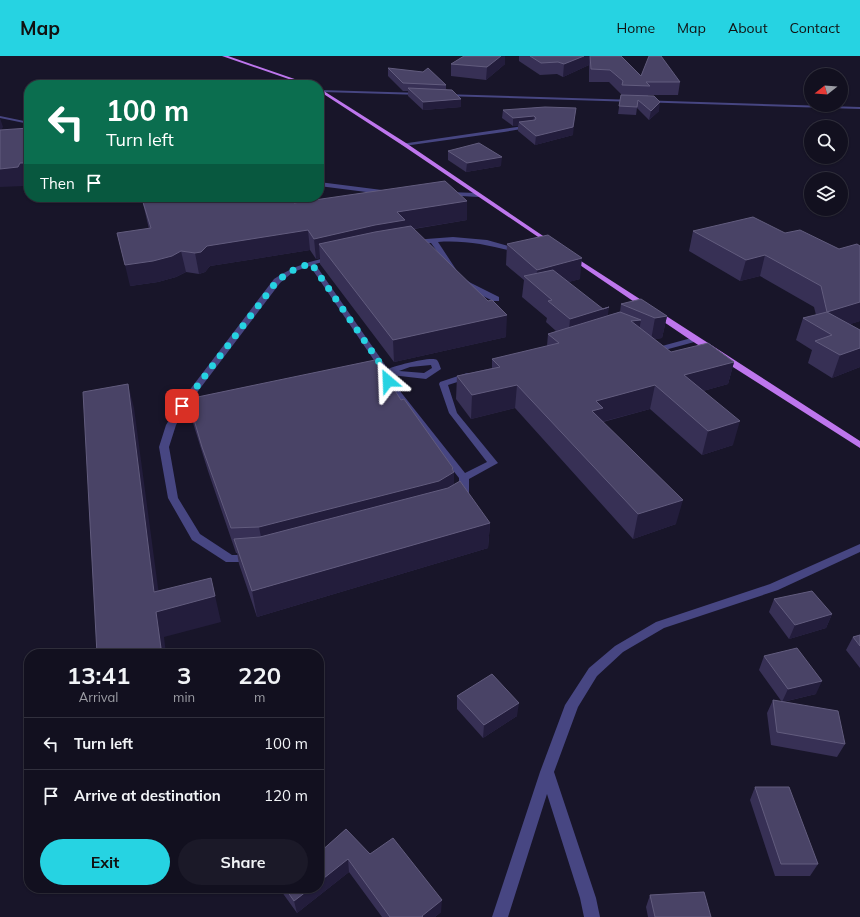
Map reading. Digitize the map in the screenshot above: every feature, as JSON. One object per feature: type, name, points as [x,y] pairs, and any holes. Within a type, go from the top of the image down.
[{"type":"main road","points":[[224,56],[295,80]]},
{"type":"main road","points":[[324,92],[557,247]]},
{"type":"main road","points":[[564,252],[695,340],[860,445]]},
{"type":"street","points":[[324,90],[426,94]]},
{"type":"street","points":[[336,99],[354,92]]},
{"type":"street","points":[[442,95],[860,108]]},
{"type":"street","points":[[0,117],[24,122]]},
{"type":"street","points":[[404,144],[504,132],[532,126]]},
{"type":"street","points":[[324,185],[391,193]]},
{"type":"street","points":[[438,194],[478,195]]},
{"type":"street","points":[[405,243],[453,239],[487,242],[522,251]]},
{"type":"street","points":[[433,240],[459,278],[468,285],[496,299]]},
{"type":"street","points":[[264,557],[230,559],[196,537],[173,498],[164,447],[171,425],[182,406],[277,281],[291,271],[311,263],[344,255]]},
{"type":"street","points":[[311,263],[386,372],[388,381],[464,478],[464,496],[453,503]]},
{"type":"street","points":[[642,341],[662,349],[695,340]]},
{"type":"street","points":[[464,478],[493,463],[453,413],[443,384],[481,372]]},
{"type":"street","points":[[500,917],[547,772],[572,705],[593,672],[619,649],[660,625],[774,587],[860,548]]},
{"type":"street","points":[[547,772],[588,898],[592,917]]},
{"type":"building","points":[[464,56],[501,56],[487,67],[451,64]]},
{"type":"building","points":[[530,56],[584,56],[564,64],[558,62],[541,63]]},
{"type":"building","points":[[590,56],[621,56],[641,76],[649,56],[661,56],[680,82],[646,82],[650,86],[622,85],[623,81],[610,70],[591,69]]},
{"type":"building","points":[[388,68],[423,72],[428,68],[446,85],[403,83]]},
{"type":"building","points":[[408,88],[452,90],[461,99],[423,102]]},
{"type":"building","points":[[621,95],[654,96],[660,102],[651,111],[638,100],[637,107],[619,106]]},
{"type":"building","points":[[545,107],[576,108],[573,127],[536,136],[519,122],[535,120],[536,118],[534,116],[513,118],[503,110]]},
{"type":"building","points":[[24,128],[24,163],[20,163],[18,167],[0,169],[0,130]]},
{"type":"building","points":[[479,143],[502,157],[467,163],[448,151]]},
{"type":"building","points":[[445,181],[467,201],[397,212],[405,220],[375,225],[314,239],[308,230],[207,246],[201,252],[195,253],[181,251],[172,256],[153,261],[125,265],[117,233],[151,228],[143,202],[294,203],[324,202],[324,199]]},
{"type":"building","points":[[753,217],[785,233],[800,230],[839,249],[857,244],[860,246],[860,302],[827,312],[821,286],[765,255],[746,260],[693,231]]},
{"type":"building","points":[[411,226],[488,301],[492,300],[507,315],[393,340],[319,244]]},
{"type":"building","points":[[548,235],[582,258],[537,270],[507,244]]},
{"type":"building","points":[[553,270],[603,309],[570,319],[548,301],[552,300],[524,276]]},
{"type":"building","points":[[641,299],[667,316],[655,318],[621,304]]},
{"type":"building","points":[[620,312],[641,320],[631,321],[671,352],[708,343],[734,362],[684,375],[740,421],[708,431],[655,385],[596,401],[603,408],[592,411],[683,500],[638,514],[517,385],[472,395],[457,376],[500,367],[492,359],[559,343],[548,334]]},
{"type":"building","points":[[827,312],[860,330],[860,348],[840,355],[815,341],[832,335],[803,318]]},
{"type":"building","points":[[375,360],[401,400],[404,399],[453,468],[452,469],[454,472],[439,481],[259,527],[231,528],[202,447],[188,399]]},
{"type":"building","points":[[128,384],[154,592],[211,578],[215,596],[156,612],[161,648],[97,649],[83,392]]},
{"type":"building","points":[[460,481],[490,523],[252,591],[234,539],[260,537],[448,488]]},
{"type":"building","points":[[812,591],[832,614],[795,625],[774,599]]},
{"type":"building","points":[[860,635],[860,646],[853,637]]},
{"type":"building","points":[[797,648],[822,681],[788,689],[764,656]]},
{"type":"building","points":[[492,674],[519,703],[484,725],[457,696]]},
{"type":"building","points":[[773,700],[838,711],[845,744],[777,732]]},
{"type":"building","points":[[755,787],[789,787],[818,864],[781,864]]},
{"type":"building","points":[[346,829],[370,854],[393,838],[442,900],[422,916],[423,917],[390,917],[348,859],[324,878],[324,849]]},
{"type":"building","points":[[704,892],[711,917],[655,917],[650,895]]},
{"type":"building","points":[[288,893],[304,893],[294,901]]},
{"type":"route","points":[[182,406],[277,281],[291,271],[311,263],[386,372],[388,381]]}]
